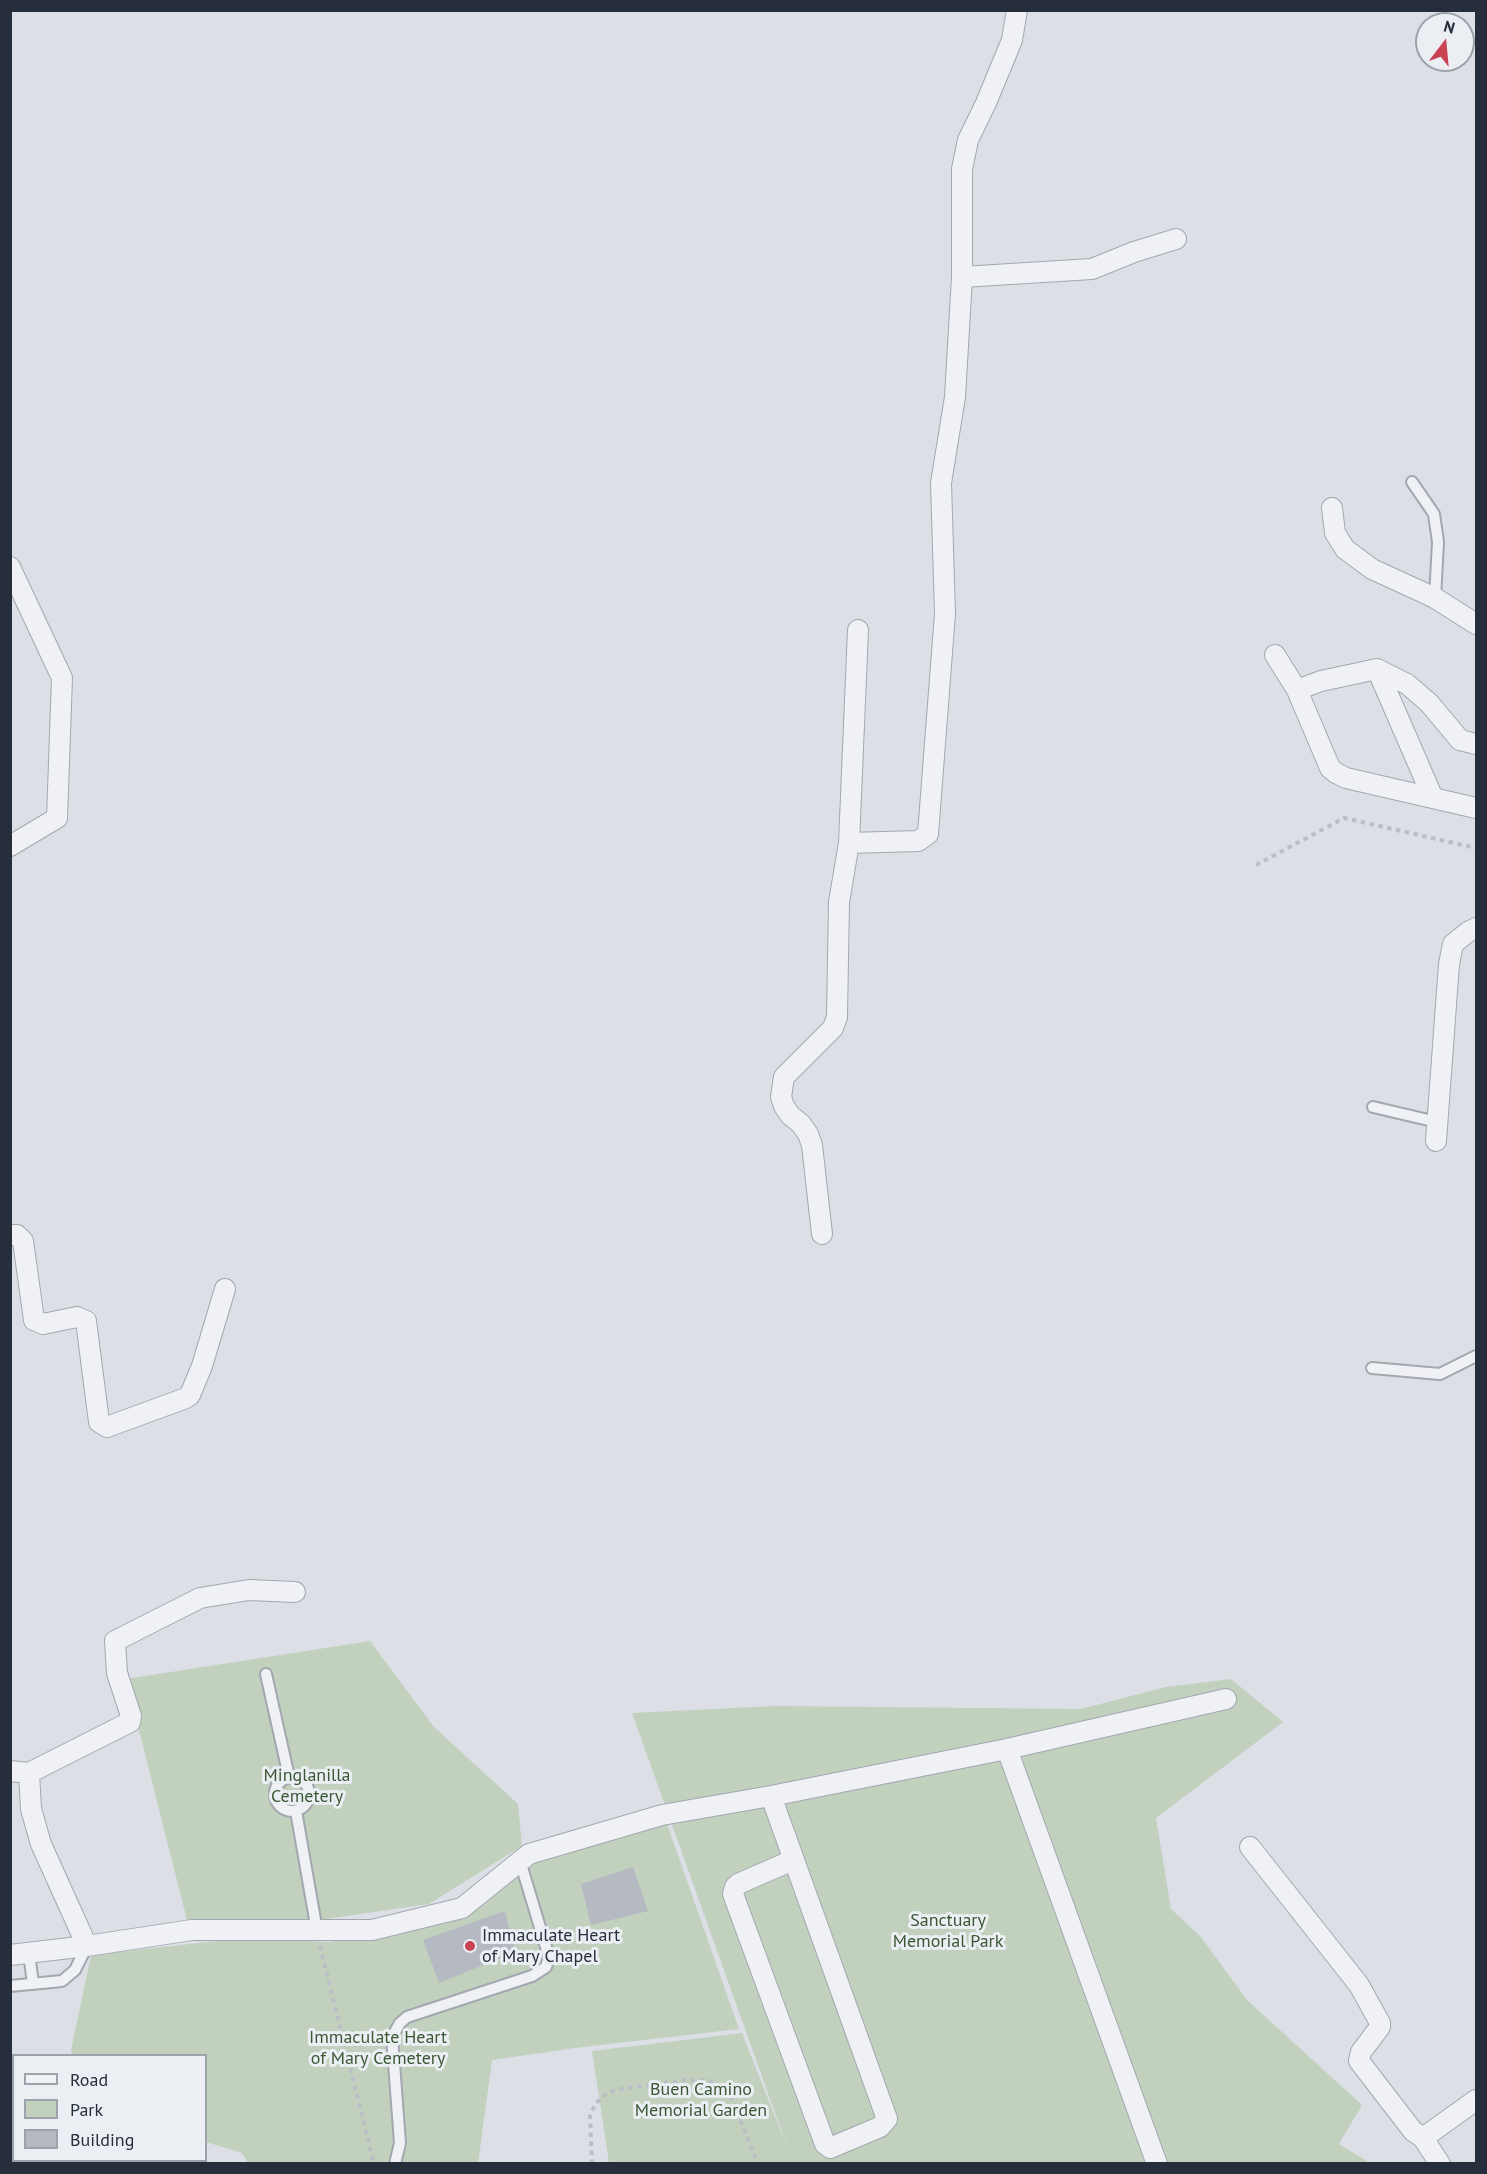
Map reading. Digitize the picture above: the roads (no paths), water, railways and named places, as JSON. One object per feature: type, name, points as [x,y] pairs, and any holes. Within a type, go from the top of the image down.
[{"type":"street","points":[[849,843],[918,842],[928,834],[945,614],[941,483],[954,396],[962,276],[962,169],[968,140],[1012,40],[1017,10]]},
{"type":"street","points":[[962,276],[1092,269],[1134,252],[1176,239]]},
{"type":"street","points":[[1332,508],[1335,533],[1345,549],[1372,568],[1435,598],[1476,624]]},
{"type":"street","points":[[10,846],[57,818],[62,678],[11,568]]},
{"type":"street","points":[[822,1234],[812,1145],[808,1134],[790,1115],[781,1097],[784,1077],[834,1028],[837,1017],[839,902],[849,843],[858,630]]},
{"type":"street","points":[[1275,656],[1297,690],[1330,768],[1346,778],[1476,808]]},
{"type":"street","points":[[1297,690],[1321,681],[1377,669],[1407,684],[1429,703],[1460,740],[1476,744]]},
{"type":"street","points":[[1377,669],[1433,798]]},
{"type":"street","points":[[1436,1132],[1445,990],[1451,954],[1453,944],[1476,928]]},
{"type":"street","points":[[10,1235],[16,1235],[23,1241],[34,1320],[43,1324],[77,1317],[87,1321],[99,1422],[104,1426],[190,1395],[202,1366],[225,1289]]},
{"type":"street","points":[[87,1946],[41,1844],[20,1772],[130,1722],[131,1716],[117,1673],[115,1641],[200,1598],[249,1590],[295,1592]]},
{"type":"street","points":[[20,1954],[192,1930],[372,1930],[462,1908],[529,1854],[662,1815],[771,1796],[1007,1749],[1226,1699]]},
{"type":"street","points":[[1007,1749],[1157,2163]]},
{"type":"street","points":[[771,1796],[887,2119],[880,2127],[830,2148],[825,2144],[733,1894],[738,1884],[793,1860]]},
{"type":"street","points":[[1250,1847],[1359,1985],[1380,2023],[1380,2027],[1361,2052],[1359,2061],[1413,2131],[1423,2138],[1440,2163]]},
{"type":"street","points":[[1423,2138],[1476,2100]]},
{"type":"lane","points":[[1412,483],[1434,514],[1438,542],[1435,598]]},
{"type":"lane","points":[[1373,1107],[1436,1132]]},
{"type":"lane","points":[[1372,1368],[1440,1374],[1476,1356]]},
{"type":"lane","points":[[266,1674],[289,1777]]},
{"type":"lane","points":[[289,1777],[302,1779],[309,1790],[307,1803],[296,1811],[283,1808],[275,1797],[278,1784],[289,1777]]},
{"type":"lane","points":[[296,1811],[317,1931]]},
{"type":"lane","points":[[395,2163],[400,2143],[392,2037],[400,2023],[407,2017],[532,1977],[546,1967],[549,1958],[520,1861]]},
{"type":"lane","points":[[10,1986],[62,1981],[75,1970],[87,1946]]},
{"type":"lane","points":[[20,1954],[33,1984]]},
{"type":"place","name":"Immaculate Heart of Mary Chapel","points":[[470,1946]]},
{"type":"park label","name":"Minglanilla Cemetery","points":[[307,1786]]},
{"type":"park label","name":"Sanctuary Memorial Park","points":[[948,1931]]},
{"type":"park label","name":"Immaculate Heart of Mary Cemetery","points":[[378,2048]]},
{"type":"park label","name":"Buen Camino Memorial Garden","points":[[701,2100]]}]
